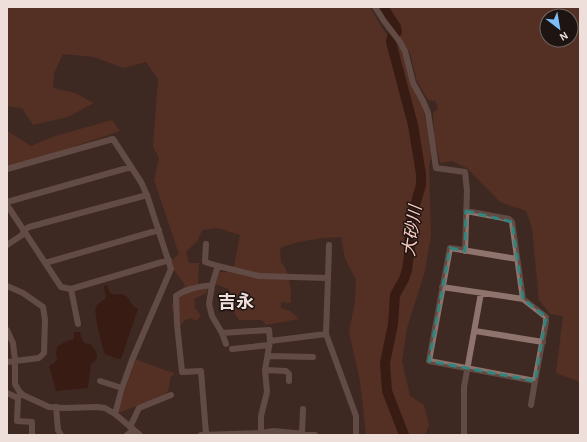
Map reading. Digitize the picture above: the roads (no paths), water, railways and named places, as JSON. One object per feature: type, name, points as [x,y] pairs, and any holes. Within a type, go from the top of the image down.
[{"type":"street","points":[[375,7],[405,51],[413,83],[424,101],[428,113],[436,168],[465,172],[465,251]]},
{"type":"street","points":[[7,169],[113,139],[141,182],[147,195],[171,269],[132,360],[115,414]]},
{"type":"street","points":[[7,202],[131,167]]},
{"type":"street","points":[[7,245],[22,235],[24,230],[29,227],[147,195]]},
{"type":"street","points":[[7,205],[61,287],[71,289],[169,260]]},
{"type":"street","points":[[466,211],[510,219],[512,222],[523,299]]},
{"type":"street","points":[[46,263],[159,230]]},
{"type":"street","points":[[206,244],[205,262],[218,266],[259,276],[328,278]]},
{"type":"street","points":[[329,245],[326,334],[356,416],[356,435]]},
{"type":"street","points":[[517,260],[450,248],[429,361],[535,380]]},
{"type":"street","points":[[218,266],[212,285],[209,304],[212,316],[222,333],[226,344]]},
{"type":"street","points":[[212,285],[192,288],[183,291],[176,296],[177,324],[182,372],[201,371],[204,434],[261,434],[274,431],[315,435]]},
{"type":"street","points":[[442,287],[523,299],[546,318],[531,405]]},
{"type":"street","points":[[7,362],[39,358],[44,353],[45,320],[44,307],[23,294],[8,289]]},
{"type":"street","points":[[71,289],[78,324]]},
{"type":"street","points":[[464,435],[464,387],[481,293]]},
{"type":"street","points":[[7,330],[13,343],[15,384],[20,396],[16,421],[32,422],[32,435]]},
{"type":"street","points":[[222,333],[269,330],[268,356],[265,370],[267,392],[261,416],[261,434]]},
{"type":"street","points":[[475,331],[543,342]]},
{"type":"street","points":[[232,349],[326,334]]},
{"type":"street","points":[[268,356],[314,357]]},
{"type":"street","points":[[265,370],[286,371],[289,374],[289,381]]},
{"type":"street","points":[[100,381],[122,388]]},
{"type":"street","points":[[7,393],[20,396],[49,407],[105,408],[115,414],[140,435]]},
{"type":"street","points":[[126,435],[132,428],[139,408],[171,395]]},
{"type":"street","points":[[56,407],[58,430],[61,435]]},
{"type":"street","points":[[302,433],[303,409]]},
{"type":"waterway","name":"大砂川","points":[[383,7],[396,27],[397,32],[392,37],[391,42],[413,125],[421,174],[421,185],[412,211],[407,270],[395,295],[393,324],[385,363],[387,391],[404,435]]},
{"type":"district","name":"吉永","points":[[236,303]]}]
